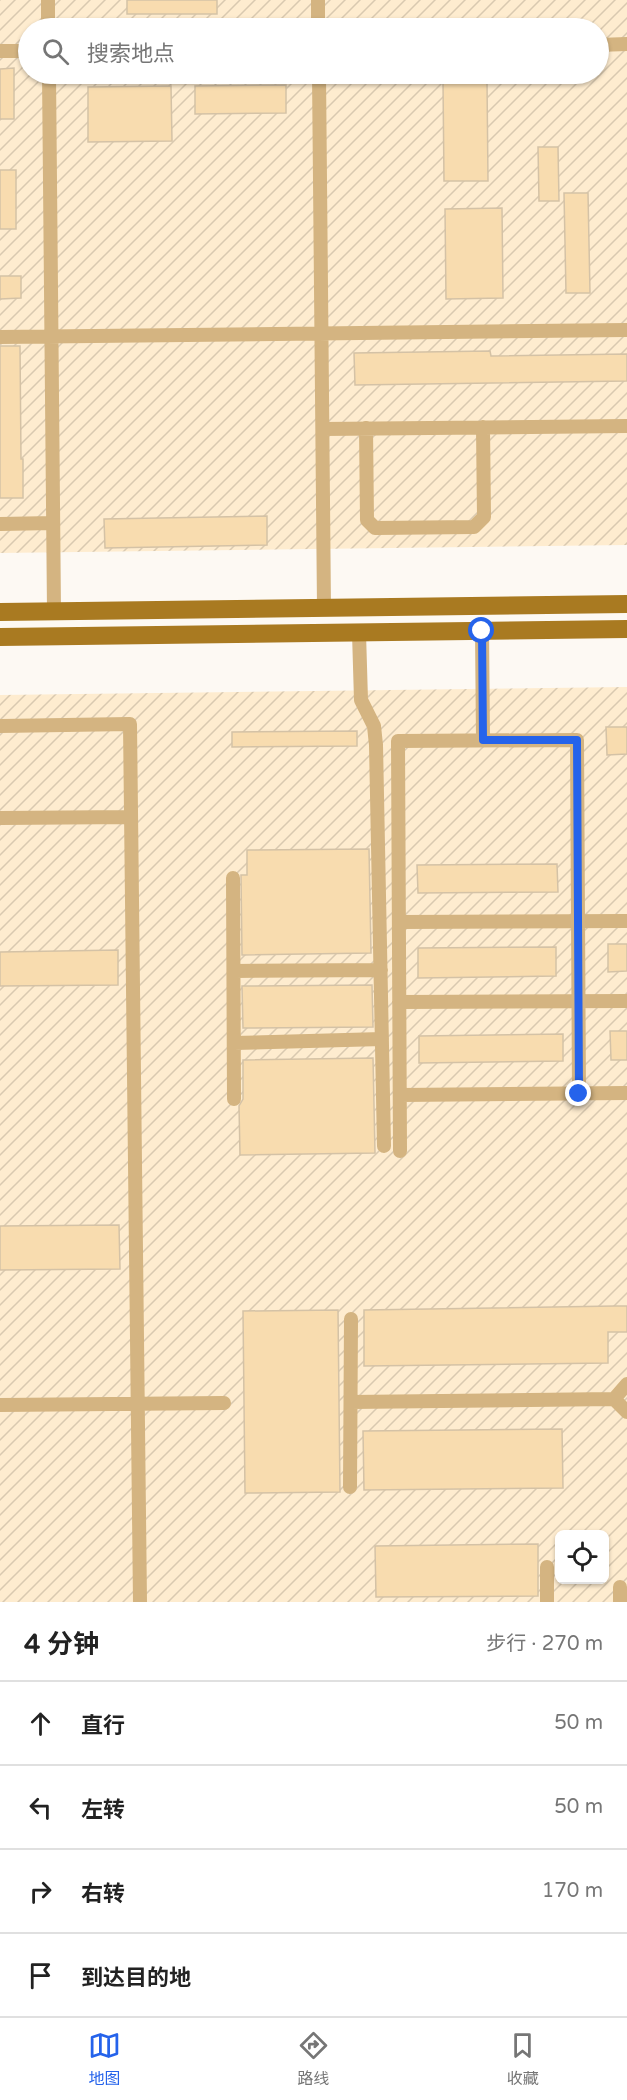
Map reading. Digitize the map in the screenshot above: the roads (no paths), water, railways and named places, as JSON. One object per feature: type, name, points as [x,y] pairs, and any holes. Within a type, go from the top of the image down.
[{"type":"main road","points":[[0,612],[627,604]]},
{"type":"main road","points":[[0,637],[627,629]]},
{"type":"lane","points":[[48,0],[48,18]]},
{"type":"lane","points":[[318,0],[318,18]]},
{"type":"lane","points":[[609,45],[627,44]]},
{"type":"lane","points":[[0,51],[18,51]]},
{"type":"lane","points":[[48,84],[54,611]]},
{"type":"lane","points":[[319,84],[324,608]]},
{"type":"lane","points":[[0,337],[627,330]]},
{"type":"lane","points":[[322,429],[627,426]]},
{"type":"lane","points":[[366,428],[367,520],[375,528],[474,527],[484,517],[483,427]]},
{"type":"lane","points":[[0,524],[53,523]]},
{"type":"lane","points":[[482,631],[483,740]]},
{"type":"lane","points":[[359,633],[361,700],[374,726],[376,745],[384,1146]]},
{"type":"lane","points":[[0,726],[130,724],[140,1602]]},
{"type":"lane","points":[[400,1151],[398,741],[577,740],[579,1094]]},
{"type":"lane","points":[[0,818],[131,817]]},
{"type":"lane","points":[[233,878],[234,1099]]},
{"type":"lane","points":[[399,922],[627,921]]},
{"type":"lane","points":[[234,971],[381,970]]},
{"type":"lane","points":[[399,1002],[627,1001]]},
{"type":"lane","points":[[234,1043],[382,1039]]},
{"type":"lane","points":[[400,1095],[627,1094]]},
{"type":"lane","points":[[350,1487],[351,1319]]},
{"type":"lane","points":[[614,1399],[627,1384]]},
{"type":"lane","points":[[351,1402],[614,1399],[627,1412]]},
{"type":"lane","points":[[0,1405],[224,1403]]},
{"type":"lane","points":[[547,1567],[547,1602]]},
{"type":"lane","points":[[620,1587],[620,1602]]}]
